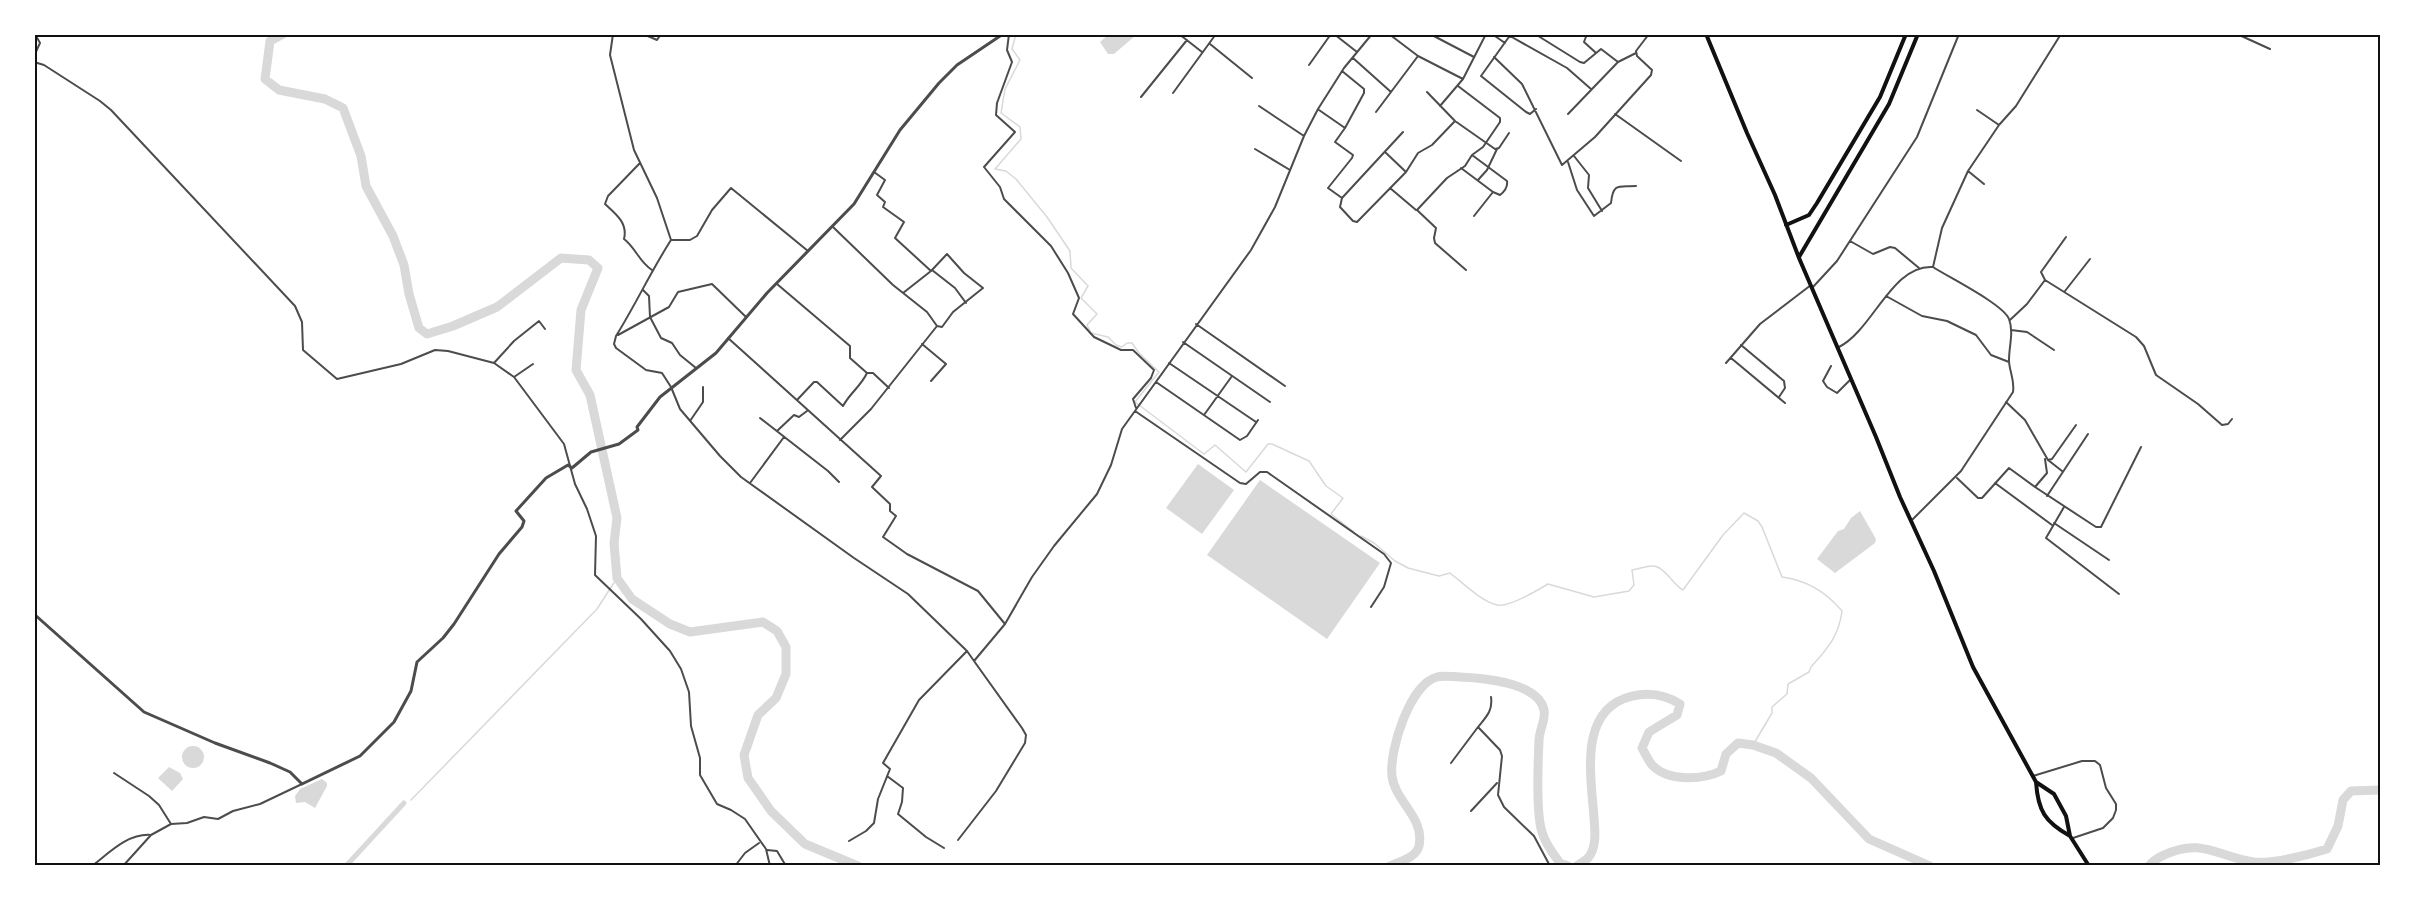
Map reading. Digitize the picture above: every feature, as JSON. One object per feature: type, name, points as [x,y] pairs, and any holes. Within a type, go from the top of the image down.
[{"type":"main road","points":[[1706,34],[1973,667],[2036,782],[2037,802],[2050,823],[2071,838]]},
{"type":"main road","points":[[1786,225],[1809,215],[1880,97],[1906,34]]},
{"type":"main road","points":[[1799,258],[1889,104],[1918,34]]},
{"type":"main road","points":[[1900,52],[1910,56]]},
{"type":"main road","points":[[1820,197],[1830,202]]},
{"type":"main road","points":[[2036,782],[2054,794],[2066,816],[2071,838],[2089,866]]},
{"type":"street","points":[[34,56],[40,43],[35,34]]},
{"type":"street","points":[[613,34],[610,55],[634,150],[657,198],[672,240]]},
{"type":"street","points":[[643,34],[657,40],[661,34]]},
{"type":"street","points":[[572,468],[591,452],[619,444],[638,430],[637,427],[652,406],[671,387],[716,353],[776,284],[854,204],[911,114],[957,66],[1003,34]]},
{"type":"street","points":[[1009,34],[1007,48],[1012,62],[996,115],[1015,132],[984,167],[1000,187],[1004,199],[1051,246],[1068,273],[1079,298],[1074,314],[1083,322],[1090,335],[1121,350],[1133,350],[1154,370],[1153,375],[1133,399],[1136,409],[1240,483],[1245,484],[1260,472],[1267,472],[1384,554],[1391,563],[1388,578],[1371,607]]},
{"type":"street","points":[[1179,34],[1202,52]]},
{"type":"street","points":[[1173,93],[1216,34]]},
{"type":"street","points":[[1309,65],[1333,34],[1357,52]]},
{"type":"street","points":[[974,661],[1005,624],[1049,553],[1104,483],[1117,441],[1136,409],[1196,324],[1237,273],[1275,207],[1304,136],[1318,109],[1342,71],[1372,34]]},
{"type":"street","points":[[1389,34],[1418,56],[1463,79]]},
{"type":"street","points":[[1430,34],[1474,57]]},
{"type":"street","points":[[1440,106],[1463,79],[1486,34]]},
{"type":"street","points":[[1492,34],[1505,42]]},
{"type":"street","points":[[1535,34],[1581,62],[1584,63],[1601,49],[1618,62]]},
{"type":"street","points":[[1587,34],[1583,39],[1584,42],[1595,52]]},
{"type":"street","points":[[1568,114],[1618,62],[1636,53],[1649,34]]},
{"type":"street","points":[[1726,363],[1760,324],[1827,274],[1917,137],[1959,34]]},
{"type":"street","points":[[1933,267],[1942,228],[1968,171],[1999,125],[2016,106],[2061,34]]},
{"type":"street","points":[[2237,34],[2270,49]]},
{"type":"street","points":[[1536,109],[1530,114],[1526,112],[1481,77],[1510,35],[1567,68],[1592,89]]},
{"type":"street","points":[[1141,97],[1187,40]]},
{"type":"street","points":[[1210,44],[1252,78]]},
{"type":"street","points":[[1494,57],[1522,84],[1536,109],[1559,163],[1562,165],[1568,162],[1616,114],[1651,75],[1652,70],[1636,53]]},
{"type":"street","points":[[1376,112],[1418,56]]},
{"type":"street","points":[[1353,57],[1392,92]]},
{"type":"street","points":[[34,62],[100,101],[111,110],[295,306],[302,322],[303,350],[337,379],[401,364],[435,350],[494,363],[514,377],[560,435],[577,490],[587,509],[596,536],[595,575],[670,651],[681,669],[689,692],[691,726],[700,758],[700,775],[717,804],[745,819],[759,843],[766,849],[777,851],[786,866]]},
{"type":"street","points":[[1342,71],[1364,89],[1345,128],[1335,142],[1353,155],[1353,158],[1328,188],[1342,198]]},
{"type":"street","points":[[1417,210],[1446,178],[1461,168],[1486,143],[1498,126],[1500,118],[1458,86]]},
{"type":"street","points":[[1427,92],[1455,121],[1497,150]]},
{"type":"street","points":[[1259,106],[1304,136]]},
{"type":"street","points":[[1318,109],[1345,128]]},
{"type":"street","points":[[1977,110],[1999,125]]},
{"type":"street","points":[[1616,114],[1681,161]]},
{"type":"street","points":[[1403,132],[1342,198],[1340,207],[1353,221],[1357,222],[1406,172],[1418,153],[1432,146],[1455,121]]},
{"type":"street","points":[[1477,180],[1509,133]]},
{"type":"street","points":[[1255,149],[1290,170]]},
{"type":"street","points":[[1384,152],[1406,172]]},
{"type":"street","points":[[1461,168],[1500,195],[1508,184],[1504,178],[1472,155]]},
{"type":"street","points":[[1574,156],[1590,175],[1588,188],[1602,211]]},
{"type":"street","points":[[1568,162],[1577,190],[1594,216],[1611,203],[1615,188],[1623,185],[1636,186]]},
{"type":"street","points":[[640,163],[608,196],[605,204],[618,216],[626,231],[624,239],[634,248],[644,265],[652,270]]},
{"type":"street","points":[[1968,171],[1984,184]]},
{"type":"street","points":[[874,172],[885,180],[877,195],[885,202],[883,207],[904,222],[895,238],[931,271],[955,288],[966,303]]},
{"type":"street","points":[[672,240],[690,240],[697,236],[712,210],[731,188],[809,251]]},
{"type":"street","points":[[1390,189],[1436,228],[1435,243],[1466,270]]},
{"type":"street","points":[[1474,216],[1493,192]]},
{"type":"street","points":[[833,227],[903,294],[927,312],[937,326]]},
{"type":"street","points":[[2066,237],[2041,272],[2045,280],[2140,341],[2156,375],[2198,404],[2222,425],[2228,424],[2232,419]]},
{"type":"street","points":[[672,240],[652,270],[616,336],[614,344],[616,348],[646,370],[662,373],[680,409],[720,456],[750,483],[908,594],[967,651],[1026,735],[1025,743],[996,791],[958,840]]},
{"type":"street","points":[[1849,241],[1873,254],[1890,247],[1895,248],[1918,268]]},
{"type":"street","points":[[903,294],[931,271],[947,254],[982,288],[953,312],[942,327],[937,326]]},
{"type":"street","points":[[2065,291],[2090,259]]},
{"type":"street","points":[[1839,347],[1855,338],[1900,280],[1918,268],[1933,267],[1990,301],[2010,320],[2009,362],[2014,386],[1973,455],[1956,478],[1911,521]]},
{"type":"street","points":[[2010,320],[2032,298],[2045,280]]},
{"type":"street","points":[[616,336],[669,307],[678,292],[711,284],[746,317]]},
{"type":"street","points":[[776,284],[850,346],[850,358],[867,374]]},
{"type":"street","points":[[643,290],[649,296],[650,317],[661,338],[672,344],[680,355],[696,368]]},
{"type":"street","points":[[1886,296],[1922,316],[1947,321],[1976,335],[1991,355],[2009,362]]},
{"type":"street","points":[[494,363],[514,341],[540,321],[545,329]]},
{"type":"street","points":[[1196,324],[1285,386]]},
{"type":"street","points":[[840,440],[889,388],[937,326]]},
{"type":"street","points":[[2011,330],[2027,332],[2054,350]]},
{"type":"street","points":[[728,338],[881,476],[872,487],[890,504],[890,510],[896,516],[883,537],[907,554],[978,591],[1005,624]]},
{"type":"street","points":[[1184,342],[1270,402]]},
{"type":"street","points":[[922,344],[946,364],[932,381]]},
{"type":"street","points":[[1741,345],[1784,381],[1785,388],[1779,397]]},
{"type":"street","points":[[1731,358],[1785,403]]},
{"type":"street","points":[[1156,382],[1240,440],[1247,436],[1257,421],[1169,363]]},
{"type":"street","points":[[514,377],[533,364]]},
{"type":"street","points":[[1832,366],[1823,381],[1834,392],[1837,393],[1852,378]]},
{"type":"street","points":[[867,374],[873,373],[889,388]]},
{"type":"street","points":[[797,400],[814,382],[817,382],[843,406],[867,374]]},
{"type":"street","points":[[1204,415],[1232,376]]},
{"type":"street","points":[[690,421],[703,402],[703,387]]},
{"type":"street","points":[[2006,402],[2025,420],[2046,459],[2047,473],[2035,487]]},
{"type":"street","points":[[777,431],[794,415],[799,417],[807,411]]},
{"type":"street","points":[[760,418],[839,482]]},
{"type":"street","points":[[2046,459],[2052,459],[2076,425]]},
{"type":"street","points":[[2047,496],[2088,434]]},
{"type":"street","points":[[750,483],[784,437]]},
{"type":"street","points":[[1956,478],[1980,498],[2009,468],[2064,507],[2096,527],[2101,527],[2141,447]]},
{"type":"street","points":[[2046,459],[2063,472]]},
{"type":"street","points":[[123,866],[151,835],[171,824],[187,823],[204,817],[218,819],[260,804],[360,756],[394,722],[411,691],[417,662],[443,638],[454,624],[499,554],[522,527],[524,521],[516,512],[546,478],[568,465],[572,468]]},
{"type":"street","points":[[1995,483],[2109,560]]},
{"type":"street","points":[[2064,507],[2046,536],[2048,541],[2119,594]]},
{"type":"street","points":[[34,614],[144,712],[280,768],[299,779],[302,784]]},
{"type":"street","points":[[849,841],[866,831],[874,823],[878,799],[890,769],[883,763],[918,700],[967,651]]},
{"type":"street","points":[[1451,763],[1490,712],[1491,697]]},
{"type":"street","points":[[1478,727],[1500,750],[1502,756],[1498,795],[1504,807],[1534,836],[1550,866]]},
{"type":"street","points":[[2033,776],[2082,761],[2095,761],[2100,765],[2106,788],[2116,804],[2113,818],[2103,828],[2071,838]]},
{"type":"street","points":[[114,773],[149,796],[159,805],[171,824]]},
{"type":"street","points":[[887,776],[903,788],[903,802],[898,814],[926,837],[944,848]]},
{"type":"street","points":[[1471,811],[1499,781]]},
{"type":"street","points":[[92,866],[107,852],[118,848],[138,834],[151,835]]},
{"type":"street","points":[[735,866],[745,853],[759,843]]},
{"type":"street","points":[[766,849],[770,866]]},
{"type":"shaded area","points":[[1108,35],[1136,35],[1114,54],[1108,54],[1100,42]]},
{"type":"shaded area","points":[[1198,464],[1234,490],[1202,534],[1166,508]]},
{"type":"shaded area","points":[[1260,480],[1380,563],[1327,639],[1207,555]]},
{"type":"shaded area","points":[[1860,511],[1876,539],[1875,543],[1835,573],[1817,559],[1838,531],[1844,529],[1851,518]]},
{"type":"shaded area","points":[[193,746],[201,749],[204,757],[201,765],[193,768],[185,765],[182,757],[185,749]]},
{"type":"shaded area","points":[[169,767],[180,773],[183,779],[172,791],[158,778]]},
{"type":"shaded area","points":[[322,779],[327,786],[315,808],[305,802],[296,803],[295,796],[300,789]]},
{"type":"waterway","points":[[283,34],[270,41],[265,79],[279,90],[325,99],[343,108],[361,156],[366,186],[393,236],[404,265],[409,294],[419,328],[427,334],[453,326],[497,307],[561,258],[589,260],[598,268],[581,310],[576,370],[590,395],[617,518],[614,543],[617,578],[632,599],[670,624],[690,632],[763,622],[777,631],[786,647],[786,674],[776,698],[758,715],[744,755],[748,778],[771,811],[805,844],[858,866]]},
{"type":"waterway","points":[[1016,34],[1012,49],[1020,60],[1005,89],[1001,113],[1020,127],[1021,139],[995,169],[1006,171],[1016,179],[1047,217],[1070,251],[1071,268],[1088,286],[1081,298],[1097,314],[1087,325],[1091,333],[1108,337],[1116,345],[1122,347],[1127,343],[1132,343],[1159,372],[1135,402],[1204,454],[1215,445],[1246,472],[1268,444],[1309,461],[1326,486],[1343,498],[1331,514],[1354,532]]},
{"type":"waterway","points":[[1361,536],[1408,568],[1439,576],[1450,573],[1485,600],[1502,605],[1522,598],[1548,584],[1594,597],[1629,591],[1634,585],[1632,570],[1650,566],[1661,569],[1683,590],[1723,535],[1744,513],[1758,521],[1762,527],[1782,577],[1815,588],[1842,611],[1838,628],[1831,642],[1809,672],[1788,684],[1787,694],[1772,707],[1772,713],[1753,745]]},
{"type":"waterway","points":[[411,800],[597,609],[617,578]]},
{"type":"waterway","points":[[1390,866],[1415,853],[1419,846],[1420,836],[1418,826],[1398,794],[1392,776],[1398,735],[1403,719],[1418,692],[1427,682],[1445,676],[1508,683],[1531,693],[1540,701],[1544,710],[1539,737],[1540,823],[1543,836],[1552,852],[1560,863],[1568,866]]},
{"type":"waterway","points":[[1577,866],[1588,858],[1594,844],[1590,764],[1595,729],[1603,714],[1615,703],[1632,696],[1645,694],[1663,696],[1680,704],[1677,715],[1649,732],[1642,748],[1652,765],[1659,771],[1685,778],[1713,774],[1721,771],[1726,754],[1738,743],[1753,745],[1776,753],[1811,778],[1869,839],[1930,866]]},
{"type":"waterway","points":[[2149,866],[2164,855],[2189,848],[2210,850],[2254,862],[2271,862],[2327,849],[2338,826],[2343,800],[2351,791],[2380,790]]},
{"type":"waterway","points":[[346,866],[404,803]]}]
